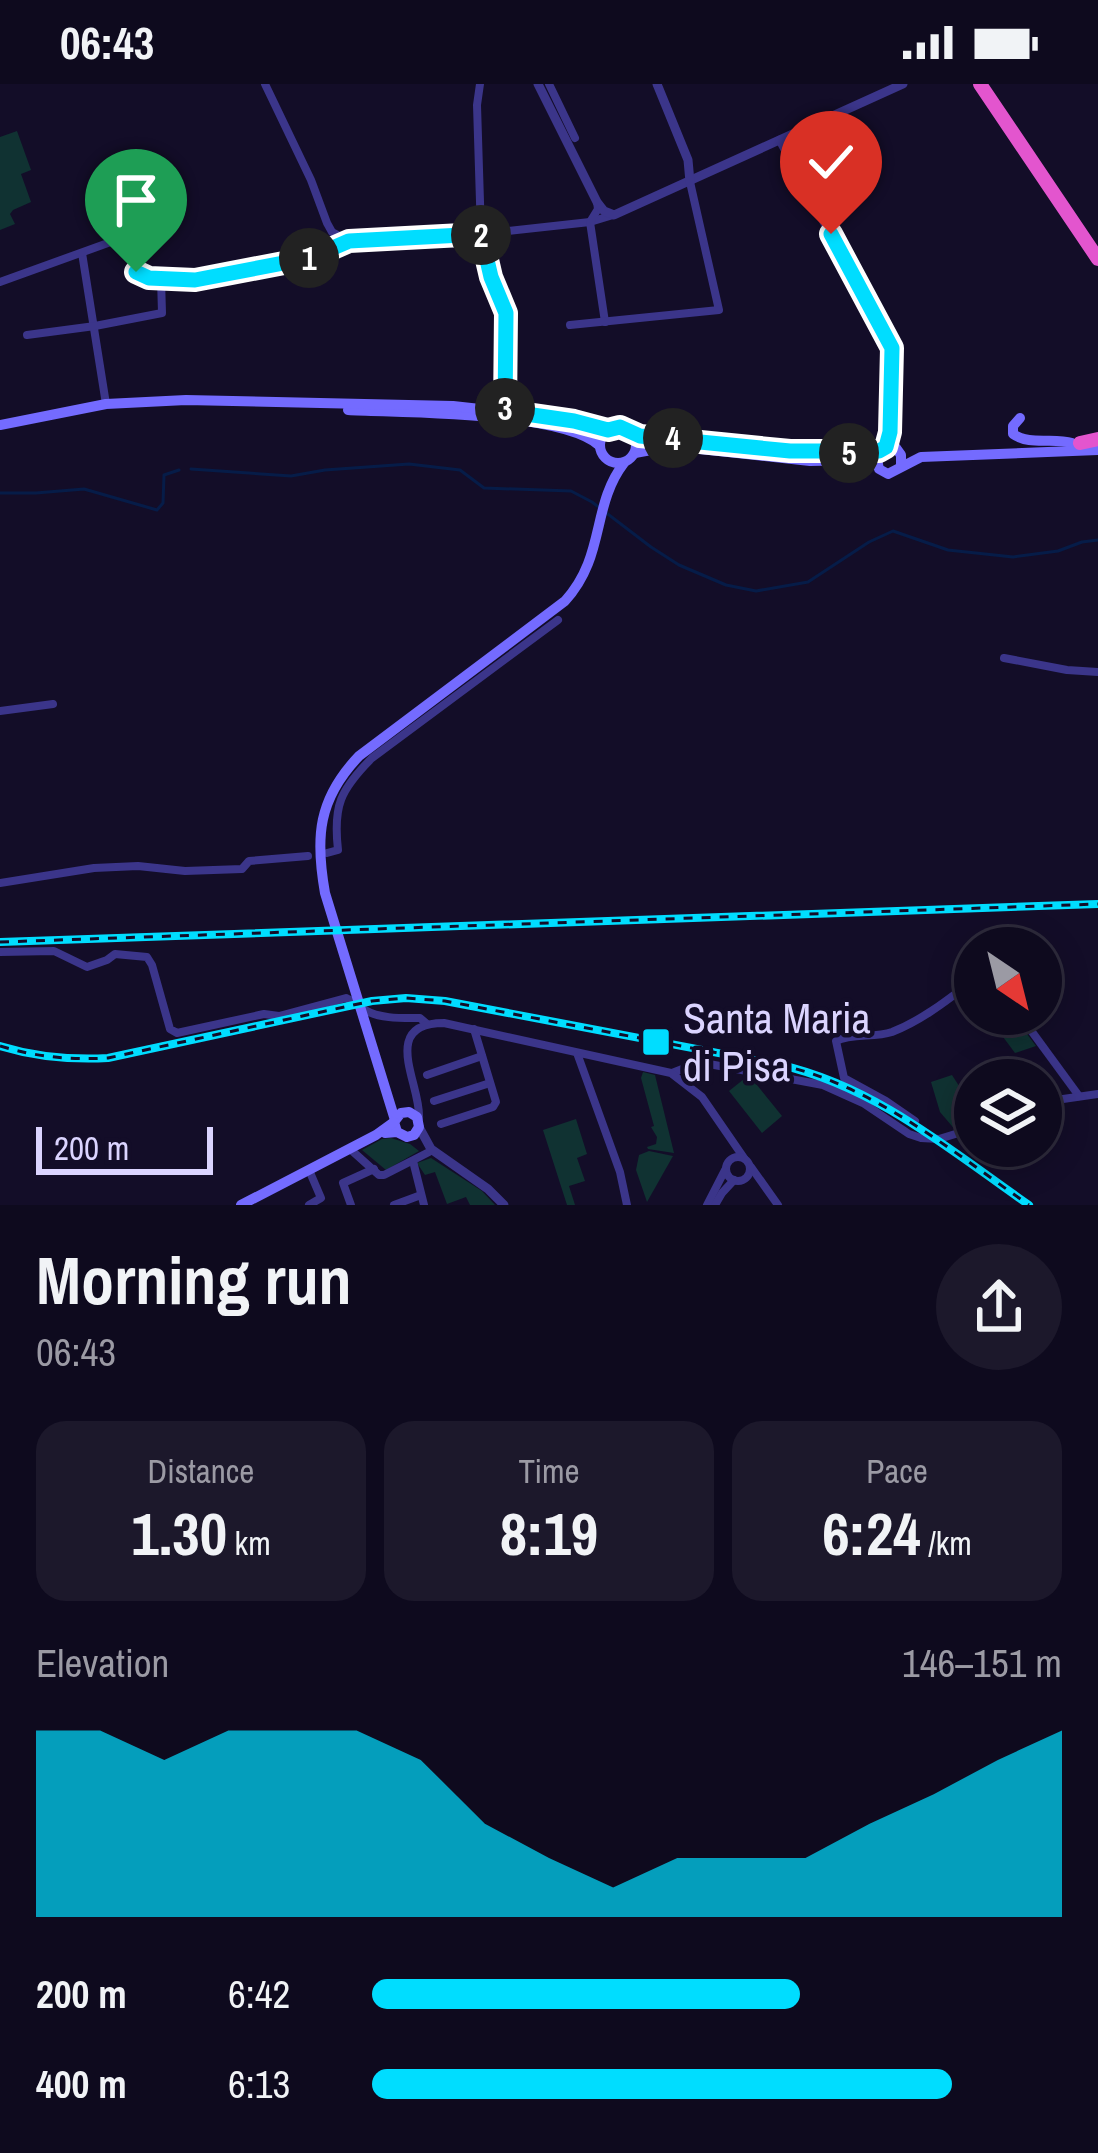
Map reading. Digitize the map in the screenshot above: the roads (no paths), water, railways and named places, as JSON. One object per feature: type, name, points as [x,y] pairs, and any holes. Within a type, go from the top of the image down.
[{"type":"highway","points":[[985,84],[1098,245]]},
{"type":"highway","points":[[985,84],[1098,259]]},
{"type":"main road","points":[[0,425],[106,404],[185,400],[505,411],[608,430],[620,427],[640,436],[790,451],[1090,445]]},
{"type":"main road","points":[[74,410],[207,406],[469,415],[584,434],[611,462],[624,463]]},
{"type":"main road","points":[[1020,418],[1012,430],[1022,440],[1060,439],[1090,445]]},
{"type":"main road","points":[[608,430],[603,452],[609,486]]},
{"type":"main road","points":[[241,1205],[407,1123],[388,1098],[325,893],[319,860],[323,809],[359,756],[483,668],[579,586],[591,562],[609,486],[637,446],[631,432]]},
{"type":"main road","points":[[887,452],[888,474],[921,457],[1090,445]]},
{"type":"main road","points":[[634,454],[673,446],[810,461],[869,461],[887,452],[902,455],[901,466]]},
{"type":"main road","points":[[376,1135],[386,1121],[388,1098]]},
{"type":"street","points":[[265,84],[327,224],[349,241]]},
{"type":"street","points":[[480,84],[481,234],[506,313],[505,411]]},
{"type":"street","points":[[538,84],[597,202],[614,215]]},
{"type":"street","points":[[549,84],[574,138]]},
{"type":"street","points":[[570,325],[719,310],[688,160],[657,84]]},
{"type":"street","points":[[0,281],[119,239],[126,240],[140,275],[195,280],[310,258],[349,241],[590,222],[690,182],[903,84]]},
{"type":"street","points":[[780,140],[892,348],[887,452]]},
{"type":"street","points":[[688,160],[711,172]]},
{"type":"street","points":[[597,202],[590,222],[605,322]]},
{"type":"street","points":[[82,253],[106,404]]},
{"type":"street","points":[[28,335],[162,313],[160,279]]},
{"type":"street","points":[[326,854],[338,850],[338,808],[356,773],[483,668],[558,620]]},
{"type":"street","points":[[1004,658],[1098,672]]},
{"type":"street","points":[[0,711],[53,704]]},
{"type":"street","points":[[0,883],[94,868],[242,869],[250,861],[308,856]]},
{"type":"street","points":[[0,952],[54,951],[87,968],[115,954],[147,957],[170,1030],[177,1033],[264,1014],[279,1016],[346,998],[369,1012],[420,1018],[427,1024]]},
{"type":"street","points":[[916,1121],[844,1078],[836,1041],[892,1031],[954,995]]},
{"type":"street","points":[[407,1123],[420,1108],[405,1054],[412,1036],[427,1024],[474,1028],[682,1079],[702,1097],[778,1205]]},
{"type":"street","points":[[441,1124],[496,1102],[474,1028]]},
{"type":"street","points":[[1034,1035],[1079,1096]]},
{"type":"street","points":[[577,1053],[620,1172],[627,1205]]},
{"type":"street","points":[[427,1075],[482,1056]]},
{"type":"street","points":[[671,1073],[709,1064],[823,1085],[863,1102],[914,1136],[939,1139],[954,1134]]},
{"type":"street","points":[[682,1079],[709,1064]]},
{"type":"street","points":[[434,1101],[490,1083]]},
{"type":"street","points":[[1062,1100],[1098,1094]]},
{"type":"street","points":[[407,1123],[429,1152],[488,1189],[504,1205]]},
{"type":"street","points":[[407,1123],[446,1161]]},
{"type":"street","points":[[727,1136],[728,1176],[766,1188]]},
{"type":"street","points":[[350,1149],[379,1175],[429,1152]]},
{"type":"street","points":[[711,1205],[733,1158],[747,1162]]},
{"type":"street","points":[[394,1205],[423,1200],[412,1160]]},
{"type":"street","points":[[711,1205],[750,1172],[747,1162]]},
{"type":"street","points":[[351,1205],[343,1183],[374,1169]]},
{"type":"street","points":[[309,1170],[322,1202],[309,1205]]},
{"type":"waterway","points":[[191,469],[291,476],[409,464],[460,470],[484,488],[571,491],[679,565],[726,585],[756,591],[808,582],[893,531],[948,550],[1013,557],[1098,540]]},
{"type":"waterway","points":[[0,493],[84,489],[157,510],[163,503],[164,475],[179,470]]},
{"type":"railway","points":[[0,942],[1098,904]]},
{"type":"railway","points":[[0,1046],[53,1057],[108,1058],[372,1001],[445,1001],[816,1075],[880,1104],[1029,1205]]},
{"type":"place","name":"Santa Maria di Pisa","points":[[656,1042]]}]
